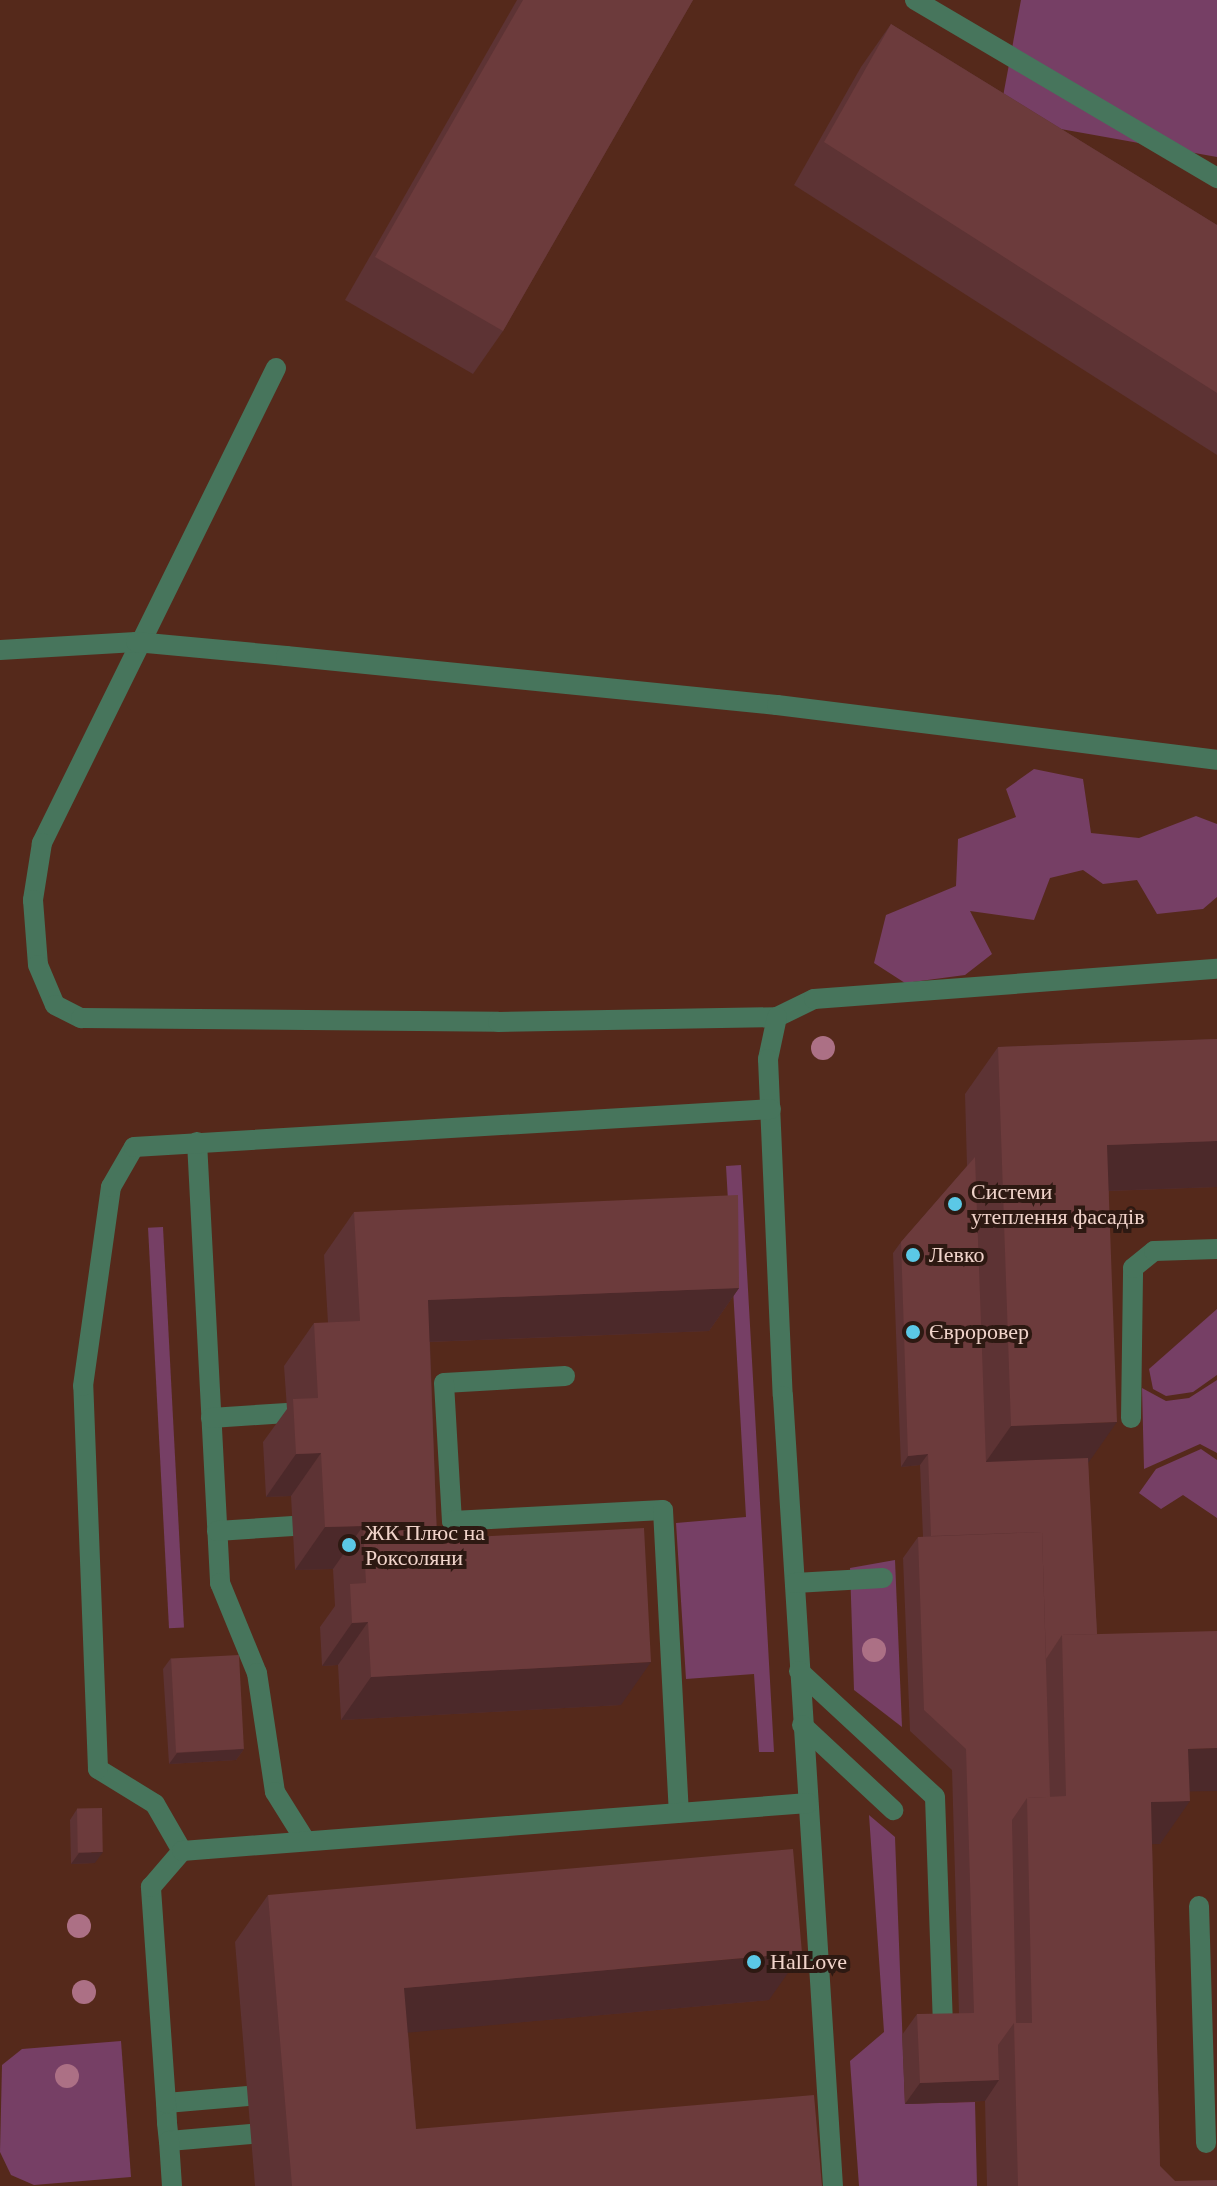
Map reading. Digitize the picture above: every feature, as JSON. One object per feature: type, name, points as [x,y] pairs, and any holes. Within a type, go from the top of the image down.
[{"type":"lane","points":[[915,0],[1217,178]]},
{"type":"lane","points":[[276,368],[42,843],[33,900],[38,965],[55,1005],[81,1018],[498,1022],[777,1017],[814,999],[1217,969]]},
{"type":"lane","points":[[0,650],[140,643],[777,705],[1217,760]]},
{"type":"lane","points":[[777,1017],[768,1059],[802,1725],[833,2186]]},
{"type":"lane","points":[[182,1851],[155,1804],[98,1769],[83,1386],[111,1187],[134,1147],[771,1109]]},
{"type":"lane","points":[[197,1142],[220,1583],[257,1673],[275,1792],[305,1840]]},
{"type":"lane","points":[[1131,1418],[1133,1268],[1154,1251],[1217,1249]]},
{"type":"lane","points":[[565,1376],[444,1383],[452,1521],[663,1510],[679,1813]]},
{"type":"lane","points":[[211,1418],[287,1413]]},
{"type":"lane","points":[[217,1531],[293,1526]]},
{"type":"lane","points":[[795,1583],[883,1578]]},
{"type":"lane","points":[[799,1671],[935,1797],[943,2024]]},
{"type":"lane","points":[[802,1725],[893,1810]]},
{"type":"lane","points":[[172,2186],[151,1887],[182,1851],[808,1803]]},
{"type":"lane","points":[[1199,1906],[1210,2061],[1206,2143]]},
{"type":"lane","points":[[166,2103],[248,2096]]},
{"type":"lane","points":[[169,2141],[251,2134]]},
{"type":"shaded area","points":[[1021,0],[1217,0],[1217,157],[999,118]]},
{"type":"shaded area","points":[[1034,769],[1083,779],[1091,833],[1139,838],[1196,816],[1217,824],[1217,897],[1203,909],[1157,914],[1137,880],[1103,884],[1083,870],[1050,878],[1034,920],[970,911],[992,954],[965,975],[905,983],[874,963],[886,915],[956,886],[958,839],[1016,817],[1006,789]]},
{"type":"shaded area","points":[[741,1165],[774,1752],[759,1752],[754,1674],[686,1679],[676,1523],[746,1517],[726,1166]]},
{"type":"shaded area","points":[[163,1227],[184,1627],[169,1628],[148,1228]]},
{"type":"shaded area","points":[[1217,1309],[1217,1375],[1193,1392],[1166,1396],[1153,1389],[1149,1369]]},
{"type":"shaded area","points":[[1217,1380],[1217,1453],[1200,1444],[1144,1469],[1142,1388],[1166,1401],[1189,1398]]},
{"type":"shaded area","points":[[1201,1449],[1217,1460],[1217,1518],[1183,1495],[1161,1509],[1139,1493],[1156,1469]]},
{"type":"shaded area","points":[[895,1560],[902,1727],[854,1690],[850,1568]]},
{"type":"shaded area","points":[[869,1815],[895,1837],[905,2104],[975,2102],[977,2186],[859,2186],[850,2061],[884,2032]]},
{"type":"shaded area","points":[[121,2041],[131,2177],[34,2185],[11,2175],[0,2152],[2,2065],[22,2049]]},
{"type":"building","points":[[523,0],[693,0],[503,331],[375,257]]},
{"type":"building","points":[[891,24],[1217,225],[1217,393],[824,142]]},
{"type":"building","points":[[1217,1039],[1217,1141],[1107,1145],[1117,1422],[1011,1426],[998,1047]]},
{"type":"building","points":[[975,1157],[986,1462],[1088,1458],[1097,1634],[1062,1635],[1046,1659],[1042,1532],[931,1536],[928,1454],[908,1456],[901,1242]]},
{"type":"building","points":[[738,1195],[739,1288],[428,1300],[437,1539],[644,1528],[651,1662],[371,1677],[368,1622],[352,1623],[350,1584],[366,1583],[363,1526],[325,1527],[321,1453],[296,1454],[293,1399],[318,1398],[314,1323],[360,1321],[354,1212]]},
{"type":"building","points":[[1042,1532],[1050,1797],[1027,1798],[1012,1820],[1016,2023],[998,2045],[999,2080],[920,2083],[917,2014],[974,2013],[966,1749],[924,1710],[918,1537]]},
{"type":"building","points":[[1217,1631],[1217,1748],[1188,1749],[1190,1801],[1151,1802],[1160,2166],[1175,2181],[1217,2180],[1217,2186],[1018,2186],[1014,2023],[1032,2023],[1027,1798],[1066,1796],[1062,1635]]},
{"type":"building","points":[[239,1655],[244,1749],[176,1752],[171,1659]]},
{"type":"building","points":[[77,1808],[102,1808],[103,1852],[78,1852]]},
{"type":"building","points":[[793,1849],[802,1953],[404,1988],[414,2106],[416,2129],[814,2095],[822,2186],[292,2186],[268,1895]]},
{"type":"place","name":"Системи утеплення фасадів","points":[[955,1204]]},
{"type":"place","name":"Левко","points":[[913,1255]]},
{"type":"place","name":"Євроровер","points":[[913,1332]]},
{"type":"place","name":"ЖК Плюс на Роксоляни","points":[[349,1545]]},
{"type":"place","name":"HalLove","points":[[754,1962]]}]
